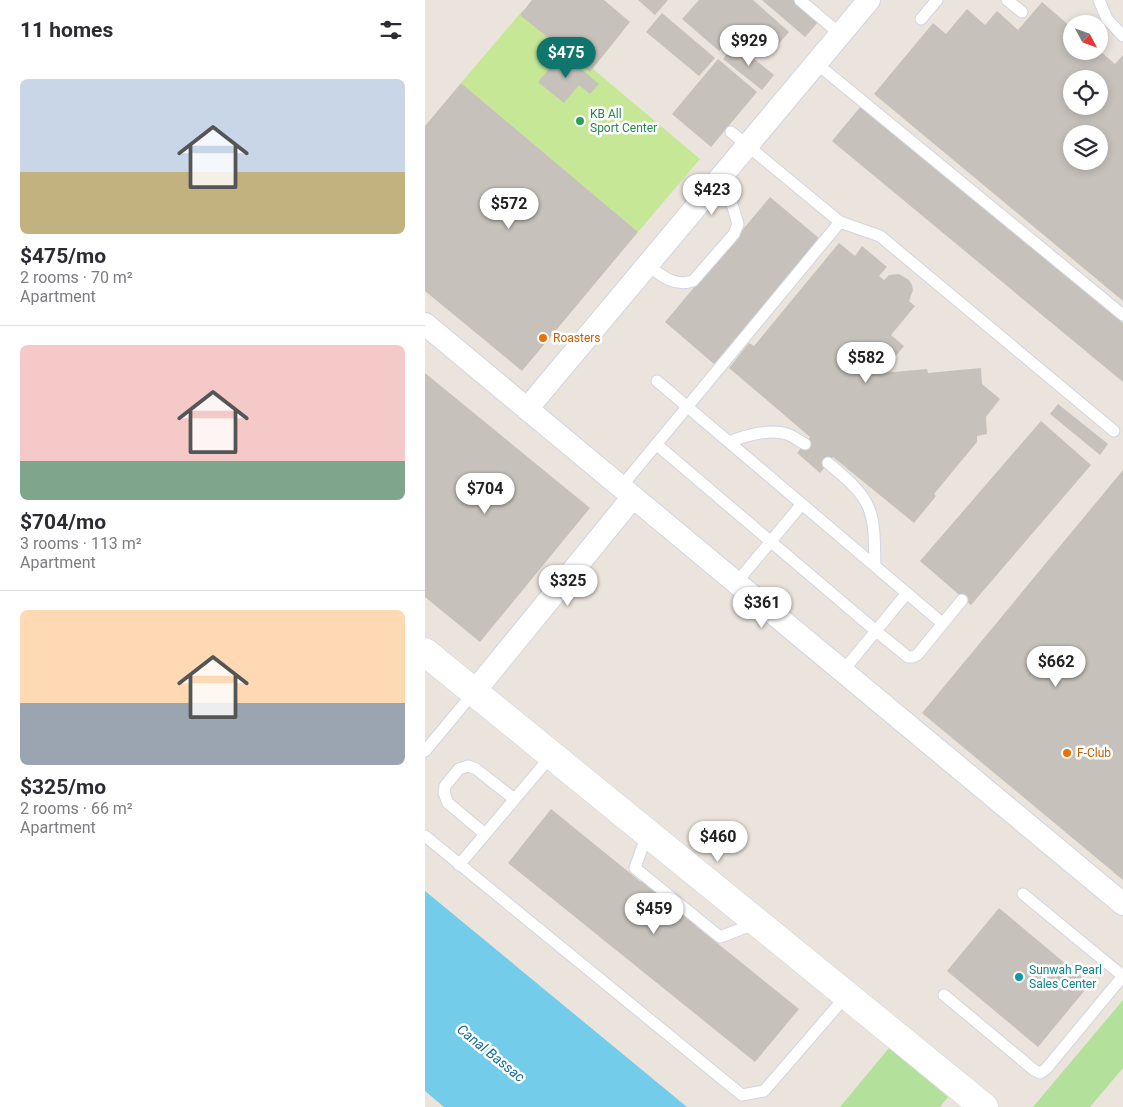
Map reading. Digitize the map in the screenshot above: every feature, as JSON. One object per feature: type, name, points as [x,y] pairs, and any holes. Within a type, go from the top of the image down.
[{"type":"street","points":[[527,409],[714,185],[739,139],[816,63],[840,34],[861,2]]},
{"type":"street","points":[[425,324],[1123,904]]},
{"type":"street","points":[[474,692],[627,492]]},
{"type":"street","points":[[425,652],[847,995],[980,1106]]},
{"type":"lane","points":[[800,0],[840,34]]},
{"type":"lane","points":[[921,19],[937,0]]},
{"type":"lane","points":[[1007,0],[1022,12]]},
{"type":"lane","points":[[1099,0],[1107,19],[1123,36]]},
{"type":"lane","points":[[816,63],[1123,315]]},
{"type":"lane","points":[[739,139],[840,222],[880,236],[1114,430]]},
{"type":"lane","points":[[647,265],[670,281],[686,283],[693,281],[734,234],[739,224],[733,204],[714,185]]},
{"type":"lane","points":[[627,492],[656,444],[840,222]]},
{"type":"lane","points":[[657,382],[942,624]]},
{"type":"lane","points":[[729,442],[747,435],[765,432],[787,433],[805,444]]},
{"type":"lane","points":[[656,444],[875,631],[908,656],[913,657],[918,654],[963,600]]},
{"type":"lane","points":[[828,463],[861,493],[871,509],[875,526],[875,566]]},
{"type":"lane","points":[[736,583],[802,504]]},
{"type":"lane","points":[[843,671],[907,593]]},
{"type":"lane","points":[[425,751],[474,692]]},
{"type":"lane","points":[[459,865],[552,755]]},
{"type":"lane","points":[[485,834],[448,802],[444,793],[445,786],[459,769],[468,766],[476,769],[514,800]]},
{"type":"lane","points":[[425,836],[742,1095],[764,1092],[847,995]]},
{"type":"lane","points":[[944,995],[1034,1070],[1040,1072],[1046,1070],[1123,976],[1023,894]]},
{"type":"green space","name":"KB All Sport Center","points":[[523,10],[700,159],[638,232],[461,83]]},
{"type":"green space","points":[[1123,1000],[1123,1068],[1090,1107],[1033,1107]]},
{"type":"green space","points":[[889,1048],[948,1097],[940,1107],[840,1107]]},
{"type":"water","name":"Canal Bassac","points":[[425,891],[687,1107],[444,1107],[425,1091]]},
{"type":"building","points":[[532,0],[604,0],[630,22],[590,72],[520,15]]},
{"type":"building","points":[[638,0],[668,0],[655,15]]},
{"type":"building","points":[[699,0],[753,0],[789,32],[767,57],[737,31],[719,51],[682,19]]},
{"type":"building","points":[[762,0],[795,0],[819,21],[805,37]]},
{"type":"building","points":[[1042,2],[1063,20],[1063,60],[1108,60],[1108,58],[1115,64],[1123,55],[1123,301],[874,94],[933,23],[946,34],[967,9],[985,25],[997,11],[1018,30]]},
{"type":"building","points":[[662,13],[715,58],[699,76],[646,32]]},
{"type":"building","points":[[736,44],[774,75],[762,90],[723,59]]},
{"type":"building","points":[[562,53],[599,84],[590,94],[579,85],[564,103],[538,82]]},
{"type":"building","points":[[718,59],[757,92],[711,147],[672,114]]},
{"type":"building","points":[[461,83],[638,232],[522,371],[425,291],[425,126]]},
{"type":"building","points":[[861,106],[1123,323],[1123,382],[832,141]]},
{"type":"building","points":[[770,197],[820,239],[714,364],[665,322]]},
{"type":"building","points":[[839,243],[855,256],[862,246],[887,267],[879,276],[884,280],[889,275],[899,274],[909,280],[912,285],[913,290],[909,301],[915,306],[891,335],[904,346],[882,373],[927,369],[928,373],[981,368],[982,384],[1000,399],[986,417],[987,434],[977,436],[977,442],[934,494],[936,496],[914,523],[833,457],[820,473],[797,453],[810,437],[729,368],[749,343],[754,346]]},
{"type":"building","points":[[425,373],[590,508],[480,642],[425,597]]},
{"type":"building","points":[[1058,404],[1108,444],[1100,455],[1050,414]]},
{"type":"building","points":[[1041,421],[1091,465],[971,605],[920,561]]},
{"type":"building","points":[[1123,470],[1123,880],[922,713]]},
{"type":"building","points":[[551,809],[641,882],[647,875],[702,919],[696,926],[799,1009],[755,1062],[508,863]]},
{"type":"building","name":"Sunwah Pearl Sales Center","points":[[999,908],[1090,984],[1038,1047],[947,971]]},
{"type":"place","name":"KB All Sport Center","points":[[580,121]]},
{"type":"place","name":"Roasters","points":[[543,338]]},
{"type":"place","name":"F-Club","points":[[1067,753]]},
{"type":"place","name":"Sunwah Pearl Sales Center","points":[[1019,977]]}]
